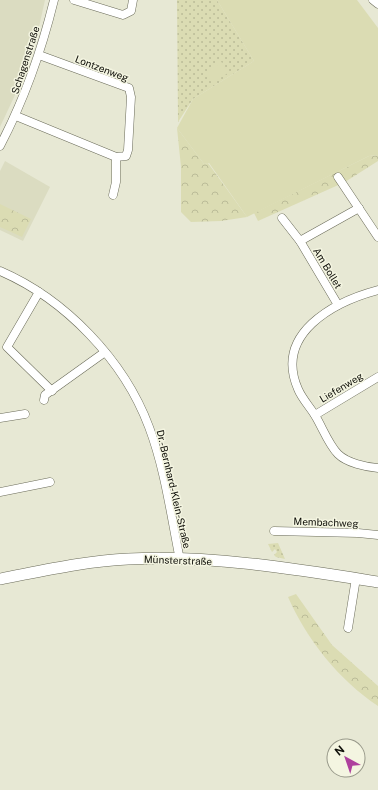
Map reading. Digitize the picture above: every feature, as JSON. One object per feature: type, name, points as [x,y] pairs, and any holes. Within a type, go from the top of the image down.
[{"type":"street","name":"Schagenstraße","points":[[0,146],[16,116],[39,55],[54,0]]},
{"type":"street","points":[[74,0],[123,15],[131,11],[133,0]]},
{"type":"street","points":[[374,0],[378,4]]},
{"type":"street","name":"Lontzenweg","points":[[39,55],[129,88],[131,97],[128,150],[126,156],[116,157]]},
{"type":"street","points":[[16,116],[116,157],[116,182],[113,195]]},
{"type":"street","points":[[338,177],[378,237]]},
{"type":"street","name":"Am Bollet","points":[[300,241],[359,208]]},
{"type":"street","name":"Am Bollet","points":[[282,218],[300,241],[338,305]]},
{"type":"street","name":"Dr.-Bernhard-Klein-Straße","points":[[0,271],[39,292],[76,321],[105,352],[131,390],[149,425],[156,447],[180,560]]},
{"type":"street","points":[[378,290],[338,305],[310,324],[296,343],[292,365],[298,389],[339,455],[362,467],[378,468]]},
{"type":"street","points":[[39,292],[7,347],[52,391]]},
{"type":"street","points":[[44,400],[45,396],[105,352]]},
{"type":"street","name":"Liefenweg","points":[[315,415],[378,377]]},
{"type":"street","points":[[0,418],[25,414]]},
{"type":"street","points":[[0,492],[50,482]]},
{"type":"street","name":"Membachweg","points":[[274,531],[358,532],[378,535]]},
{"type":"street","name":"Münsterstraße","points":[[0,578],[104,561],[130,559],[275,565],[378,582]]},
{"type":"street","points":[[348,628],[356,578]]},
{"type":"shaded area","points":[[0,0],[45,0],[39,27],[22,80],[0,127]]},
{"type":"shaded area","points":[[5,161],[50,187],[23,241],[0,230],[0,171]]},
{"type":"green space","points":[[177,0],[217,0],[254,61],[193,99],[178,122]]},
{"type":"green space","points":[[217,0],[357,0],[378,28],[378,155],[369,156],[247,217],[209,163],[204,164],[177,128],[193,99],[254,61]]},
{"type":"green space","points":[[222,62],[228,73],[212,83],[205,73]]},
{"type":"green space","points":[[177,128],[204,164],[208,163],[247,217],[221,221],[191,222],[181,212],[181,167]]},
{"type":"green space","points":[[378,155],[378,161],[345,182],[258,221],[254,213],[369,156]]},
{"type":"green space","points":[[0,204],[31,219],[22,237],[0,227]]},
{"type":"green space","points":[[278,543],[285,559],[276,557],[274,555],[277,552],[275,549],[272,552],[268,544]]},
{"type":"green space","points":[[296,594],[332,645],[378,686],[378,706],[350,684],[337,671],[315,644],[288,597]]}]
